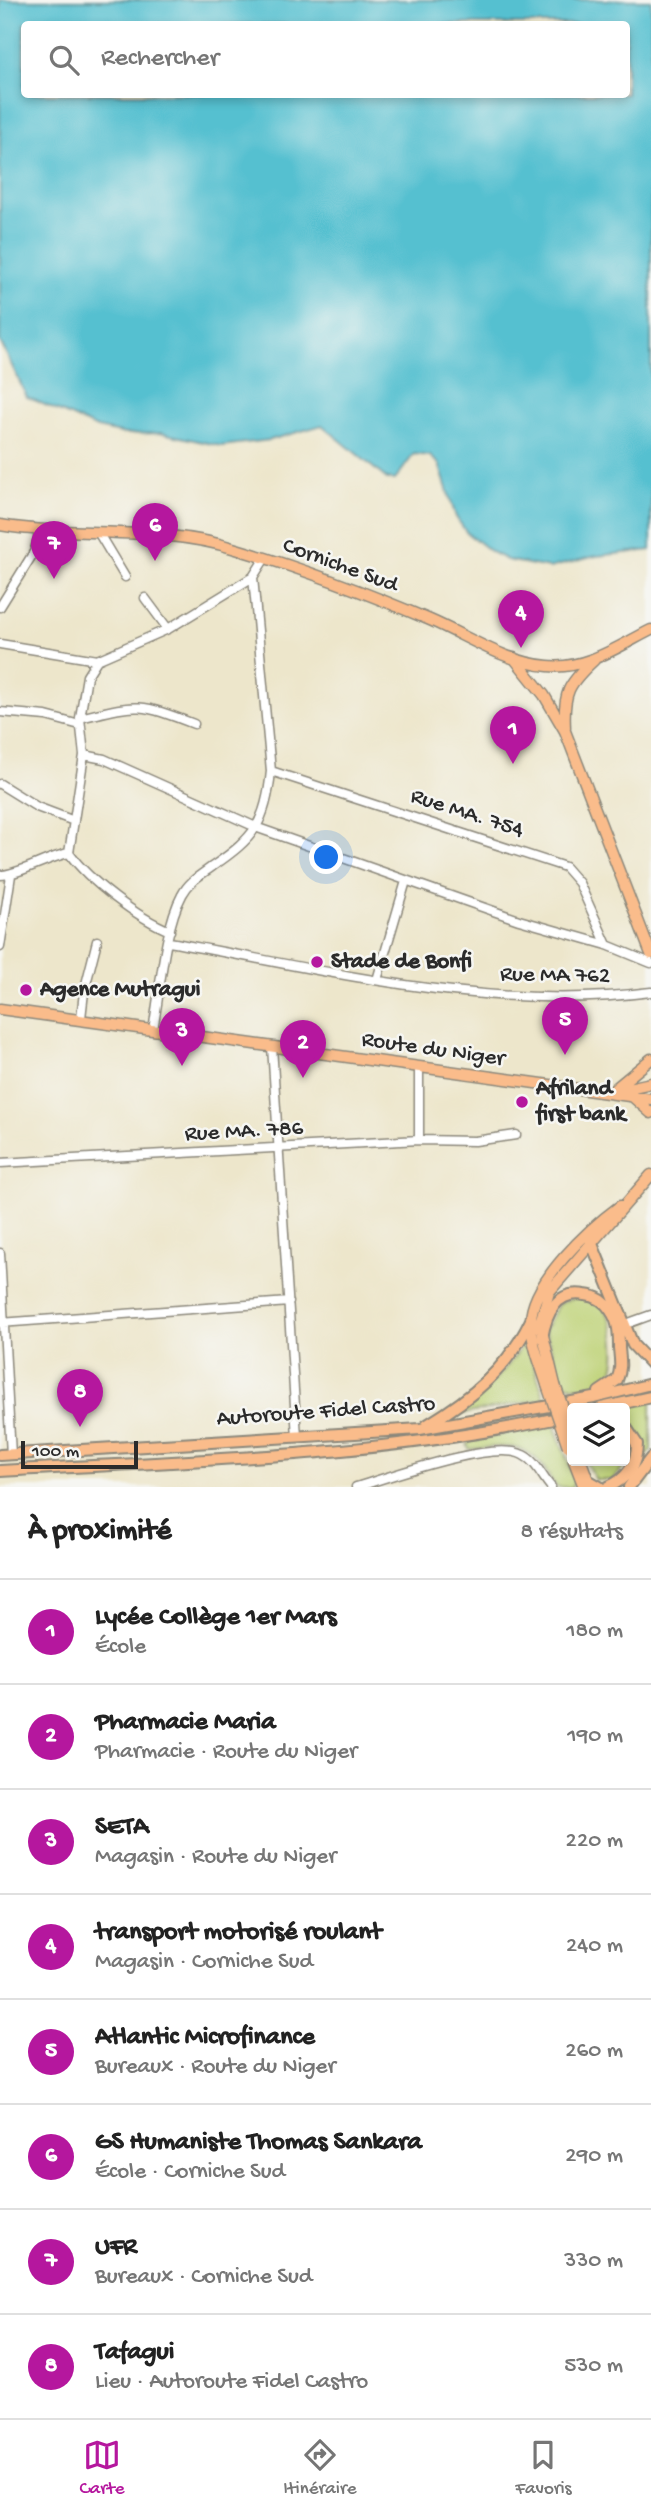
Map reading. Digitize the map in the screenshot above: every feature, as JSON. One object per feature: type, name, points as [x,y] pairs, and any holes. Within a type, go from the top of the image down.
[{"type":"highway","points":[[591,1237],[634,1345],[651,1364]]},
{"type":"highway","points":[[542,1338],[551,1308],[567,1294],[594,1296],[611,1311],[618,1326],[620,1373],[613,1384],[578,1401]]},
{"type":"highway","points":[[420,1429],[474,1396],[510,1356],[531,1320]]},
{"type":"highway","name":"Autoroute Fidel Castro","points":[[6,1455],[420,1429],[578,1401],[651,1384]]},
{"type":"highway","points":[[624,1403],[651,1397]]},
{"type":"highway","name":"Autoroute Fidel Castro","points":[[0,1471],[366,1449],[474,1435],[567,1418]]},
{"type":"highway","points":[[608,1487],[626,1476],[635,1462],[637,1444],[630,1434]]},
{"type":"highway","points":[[629,1485],[651,1458]]},
{"type":"highway","points":[[587,1485],[600,1487]]},
{"type":"main road","name":"Corniche Sud","points":[[0,526],[40,532],[159,535],[203,542],[265,558],[429,620],[514,657],[546,666],[576,664],[597,658],[651,631]]},
{"type":"main road","points":[[514,657],[544,695],[565,731],[651,953]]},
{"type":"main road","points":[[565,731],[564,701],[570,684],[597,658]]},
{"type":"main road","name":"Route du Niger","points":[[0,1009],[81,1018],[651,1099]]},
{"type":"main road","points":[[611,1092],[651,1059]]},
{"type":"main road","name":"Route du Niger","points":[[611,1092],[651,1083]]},
{"type":"main road","points":[[633,1097],[651,1113]]},
{"type":"main road","points":[[567,1422],[533,1339],[531,1320],[542,1285],[651,1175]]},
{"type":"main road","points":[[567,1442],[551,1385],[542,1338],[542,1308],[549,1292],[591,1237]]},
{"type":"main road","points":[[577,1466],[587,1485]]},
{"type":"main road","points":[[583,1466],[587,1485]]},
{"type":"street","points":[[0,607],[29,562],[40,532]]},
{"type":"street","points":[[98,532],[125,577]]},
{"type":"street","points":[[0,644],[97,660],[168,629],[253,577],[265,558]]},
{"type":"street","points":[[153,1030],[177,906],[189,883],[237,849],[258,828],[271,771],[253,577]]},
{"type":"street","points":[[145,598],[168,629]]},
{"type":"street","points":[[97,660],[87,676],[80,722],[84,755],[69,853],[79,868],[154,925],[170,932]]},
{"type":"street","points":[[0,712],[80,722],[132,705],[150,707],[194,724]]},
{"type":"street","points":[[84,755],[104,759],[258,828],[519,920],[607,946],[651,963]]},
{"type":"street","name":"Rue MA. 754","points":[[271,771],[565,867],[579,884],[607,946]]},
{"type":"street","points":[[0,784],[37,807],[74,821]]},
{"type":"street","points":[[0,875],[11,875],[49,857],[69,853]]},
{"type":"street","points":[[0,947],[11,875]]},
{"type":"street","points":[[377,980],[406,881]]},
{"type":"street","points":[[81,1018],[84,992],[97,941]]},
{"type":"street","name":"Rue MA 762","points":[[169,942],[436,990],[600,999],[651,992]]},
{"type":"street","points":[[272,1046],[297,1437]]},
{"type":"street","points":[[419,1068],[419,1140]]},
{"type":"street","name":"Rue MA. 786","points":[[0,1163],[279,1150],[419,1140],[475,1141],[516,1135]]},
{"type":"street","points":[[0,1253],[6,1455]]},
{"type":"street","points":[[2,1323],[289,1302]]},
{"type":"street","points":[[626,1324],[651,1315]]},
{"type":"street","points":[[356,1487],[435,1463],[510,1450],[525,1455],[551,1487]]},
{"type":"green space","points":[[579,1296],[595,1301],[603,1307],[614,1333],[613,1368],[610,1377],[597,1387],[576,1387],[563,1383],[545,1330],[559,1303]]},
{"type":"green space","points":[[525,1340],[545,1399],[446,1417],[490,1384],[509,1364]]},
{"type":"green space","points":[[651,1399],[651,1450],[633,1471],[639,1443],[636,1431],[630,1425],[630,1404]]},
{"type":"green space","points":[[554,1425],[567,1459],[567,1466],[570,1466],[575,1480],[572,1487],[557,1487],[541,1464],[525,1451],[508,1447],[469,1449],[467,1445],[470,1440]]},
{"type":"green space","points":[[588,1466],[625,1466],[612,1480],[596,1480]]},
{"type":"water","points":[[0,0],[651,0],[651,550],[596,556],[549,568],[507,560],[491,552],[467,533],[456,517],[439,464],[430,456],[414,454],[395,480],[387,479],[322,425],[270,440],[221,446],[162,433],[125,434],[97,428],[27,397],[0,341]]},
{"type":"place","name":"GS Humaniste Thomas Sankara","points":[[155,561]]},
{"type":"place","name":"UFR","points":[[54,579]]},
{"type":"place","name":"transport motorisé roulant","points":[[521,648]]},
{"type":"place","name":"Lycée Collège 1er Mars","points":[[513,764]]},
{"type":"place","name":"Stade de Bonfi","points":[[317,962]]},
{"type":"place","name":"Agence Mutragui","points":[[26,990]]},
{"type":"place","name":"Atlantic Microfinance","points":[[565,1055]]},
{"type":"place","name":"SETA","points":[[182,1066]]},
{"type":"place","name":"Pharmacie Maria","points":[[303,1078]]},
{"type":"place","name":"Afriland first bank","points":[[522,1102]]},
{"type":"place","name":"Tafagui","points":[[80,1427]]}]
